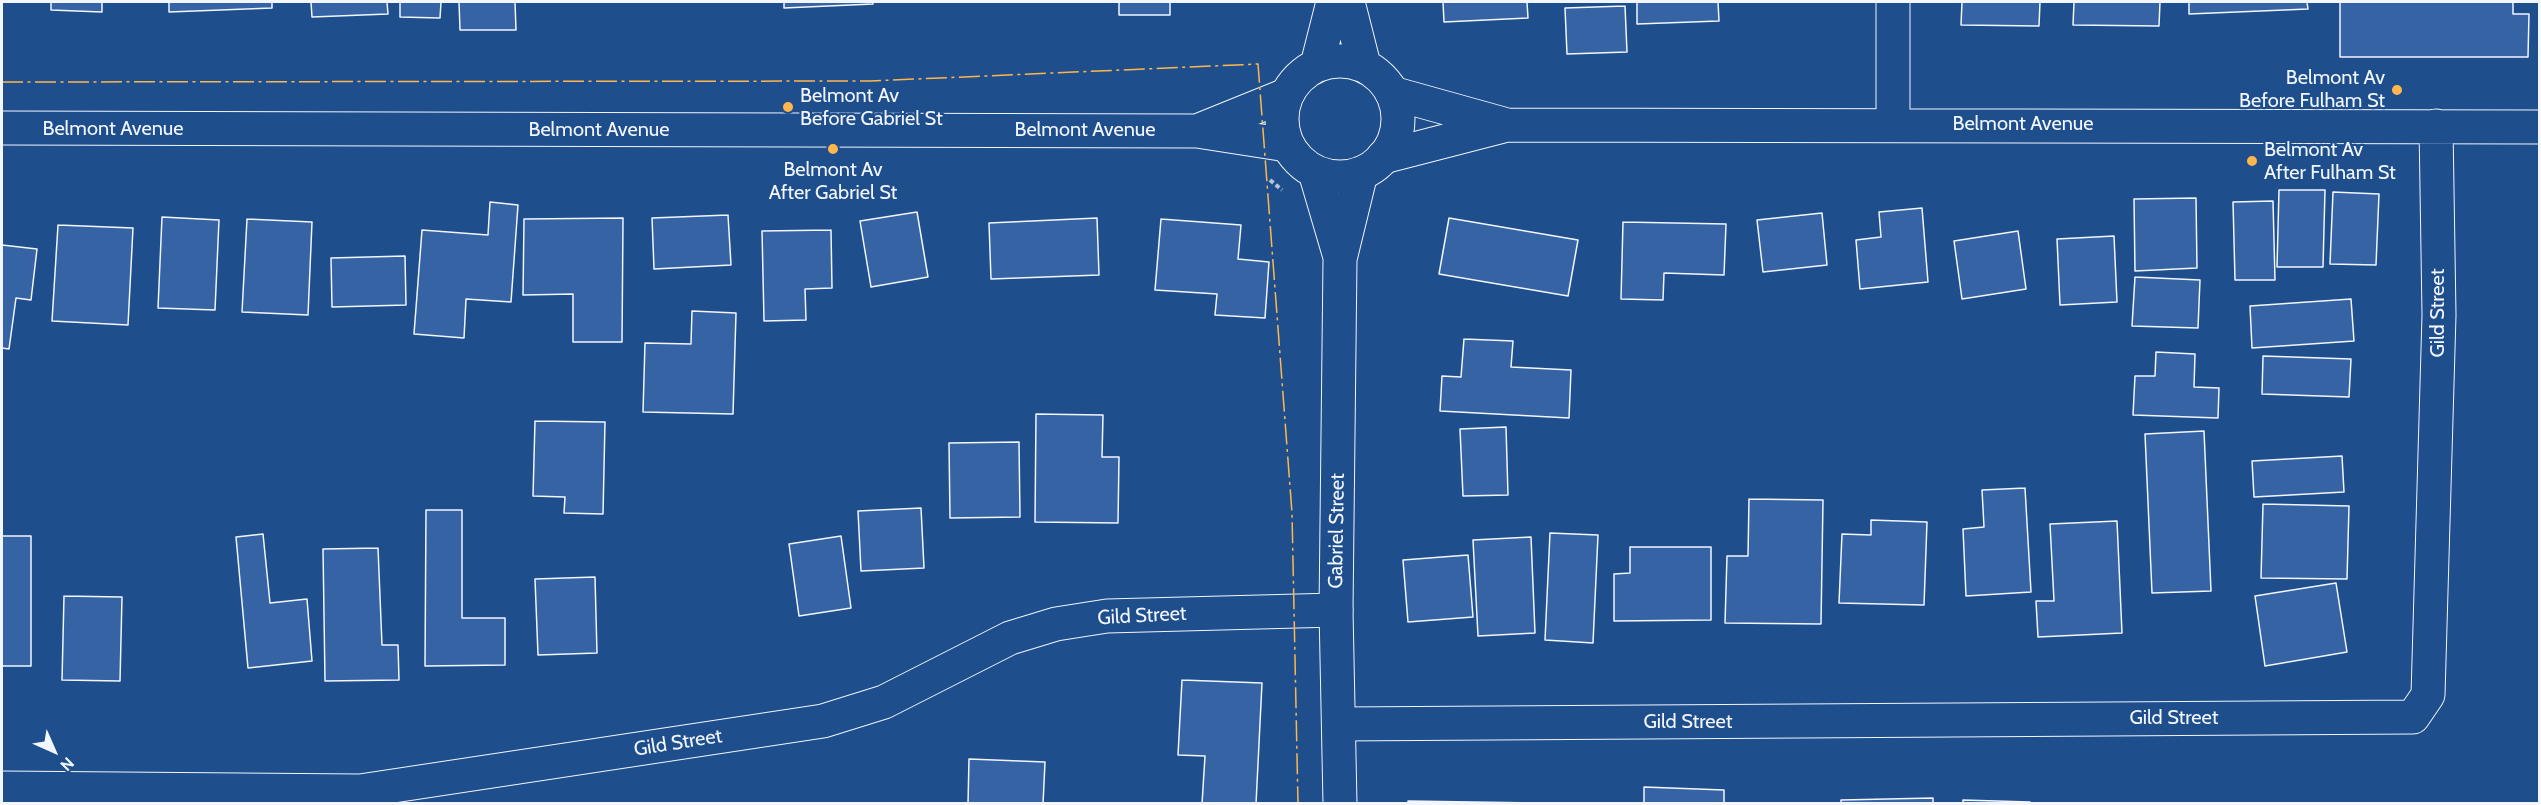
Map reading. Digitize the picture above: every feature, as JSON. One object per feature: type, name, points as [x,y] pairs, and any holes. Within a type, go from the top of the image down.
[{"type":"street","points":[[1317,65],[1333,2]]},
{"type":"street","points":[[1348,2],[1364,65]]},
{"type":"street","points":[[1893,2],[1893,124]]},
{"type":"street","points":[[1333,61],[1349,61],[1364,65],[1381,76],[1392,93],[1397,109],[1398,126],[1393,143],[1372,165],[1330,177],[1315,172],[1299,161],[1287,145],[1282,129],[1281,112],[1286,95],[1294,82],[1317,65],[1333,61]]},
{"type":"street","name":"Belmont Avenue","points":[[1392,93],[1507,125],[2540,127]]},
{"type":"street","name":"Belmont Avenue","points":[[1197,131],[1286,95]]},
{"type":"street","name":"Belmont Avenue","points":[[1372,165],[1507,125]]},
{"type":"street","name":"Gild Street","points":[[1340,724],[2413,717],[2428,695],[2439,315],[2436,126]]},
{"type":"street","name":"Belmont Avenue","points":[[2,128],[1197,131],[1287,145]]},
{"type":"street","name":"Gabriel Street","points":[[1340,259],[1372,165]]},
{"type":"street","name":"Gabriel Street","points":[[1315,172],[1340,259],[1336,610],[1340,804]]},
{"type":"street","name":"Gild Street","points":[[2,788],[360,790],[823,721],[884,702],[1010,638],[1056,624],[1107,616],[1336,610]]},
{"type":"path","points":[[1263,178],[1272,180],[1283,191]]},
{"type":"building","points":[[51,2],[102,2],[102,12],[51,10]]},
{"type":"building","points":[[169,2],[272,2],[272,8],[169,12]]},
{"type":"building","points":[[311,2],[387,2],[388,14],[312,17]]},
{"type":"building","points":[[400,2],[441,2],[440,18],[400,17]]},
{"type":"building","points":[[459,2],[515,2],[516,30],[460,30]]},
{"type":"building","points":[[784,2],[873,2],[873,4],[784,8]]},
{"type":"building","points":[[1119,2],[1170,2],[1170,15],[1119,15]]},
{"type":"building","points":[[1443,2],[1527,2],[1528,18],[1444,22]]},
{"type":"building","points":[[1637,2],[1718,2],[1719,21],[1637,24]]},
{"type":"building","points":[[1962,2],[2040,2],[2039,26],[1961,25]]},
{"type":"building","points":[[2074,2],[2160,2],[2159,26],[2073,25]]},
{"type":"building","points":[[2189,2],[2307,2],[2308,9],[2189,14]]},
{"type":"building","points":[[2340,2],[2513,2],[2513,14],[2529,14],[2528,57],[2340,57]]},
{"type":"building","points":[[1625,6],[1627,52],[1567,54],[1565,8]]},
{"type":"building","points":[[2279,190],[2325,190],[2323,267],[2277,267]]},
{"type":"building","points":[[2333,192],[2379,194],[2376,265],[2330,264]]},
{"type":"building","points":[[2196,198],[2197,268],[2135,271],[2134,199]]},
{"type":"building","points":[[2273,201],[2275,280],[2235,280],[2233,202]]},
{"type":"building","points":[[490,202],[518,205],[511,302],[466,299],[464,338],[414,334],[422,230],[488,235]]},
{"type":"building","points":[[1922,208],[1928,282],[1860,289],[1856,240],[1881,237],[1879,212]]},
{"type":"building","points":[[917,212],[928,277],[871,287],[860,221]]},
{"type":"building","points":[[1822,213],[1827,265],[1763,272],[1757,220]]},
{"type":"building","points":[[728,215],[731,265],[654,269],[652,218]]},
{"type":"building","points":[[162,217],[219,220],[215,310],[158,308]]},
{"type":"building","points":[[623,218],[622,342],[573,342],[573,294],[523,295],[524,219]]},
{"type":"building","points":[[1097,218],[1099,275],[991,279],[989,223]]},
{"type":"building","points":[[1449,218],[1578,240],[1568,296],[1439,274]]},
{"type":"building","points":[[247,219],[312,222],[308,315],[242,312]]},
{"type":"building","points":[[1161,219],[1241,225],[1238,259],[1269,262],[1265,318],[1215,315],[1217,294],[1155,290]]},
{"type":"building","points":[[1623,222],[1726,224],[1724,275],[1664,273],[1663,300],[1621,299]]},
{"type":"building","points":[[58,225],[133,228],[128,325],[52,321]]},
{"type":"building","points":[[831,230],[832,288],[805,289],[806,320],[764,321],[762,231]]},
{"type":"building","points":[[2018,231],[2026,289],[1962,299],[1954,241]]},
{"type":"building","points":[[2114,236],[2117,302],[2060,305],[2057,239]]},
{"type":"building","points":[[2,245],[37,249],[31,300],[16,298],[9,349],[2,348]]},
{"type":"building","points":[[405,256],[406,305],[332,307],[331,258]]},
{"type":"building","points":[[2135,277],[2200,280],[2198,328],[2132,326]]},
{"type":"building","points":[[2351,299],[2354,341],[2252,348],[2250,306]]},
{"type":"building","points":[[692,311],[736,313],[733,414],[643,412],[645,343],[691,344]]},
{"type":"building","points":[[1464,339],[1513,341],[1511,367],[1571,370],[1569,418],[1440,411],[1442,376],[1461,377]]},
{"type":"building","points":[[2156,352],[2195,354],[2194,387],[2219,388],[2218,418],[2133,415],[2135,376],[2155,376]]},
{"type":"building","points":[[2263,356],[2351,359],[2349,397],[2262,394]]},
{"type":"building","points":[[1036,414],[1103,415],[1102,457],[1119,457],[1118,523],[1035,522]]},
{"type":"building","points":[[535,421],[605,422],[603,514],[564,513],[565,497],[533,496]]},
{"type":"building","points":[[1506,427],[1508,495],[1463,496],[1460,429]]},
{"type":"building","points":[[2204,431],[2211,591],[2152,593],[2145,434]]},
{"type":"building","points":[[1019,442],[1020,517],[950,518],[949,443]]},
{"type":"building","points":[[2342,456],[2344,492],[2254,497],[2252,461]]},
{"type":"building","points":[[2025,488],[2031,592],[1966,596],[1963,529],[1984,527],[1982,490]]},
{"type":"building","points":[[1749,499],[1823,500],[1821,624],[1725,623],[1727,556],[1748,556]]},
{"type":"building","points":[[2263,504],[2349,506],[2347,579],[2261,578]]},
{"type":"building","points":[[921,508],[924,568],[861,571],[858,511]]},
{"type":"building","points":[[426,510],[462,510],[462,618],[505,618],[505,665],[425,666]]},
{"type":"building","points":[[1871,520],[1927,522],[1924,605],[1839,603],[1842,534],[1871,535]]},
{"type":"building","points":[[2117,521],[2122,633],[2038,637],[2036,601],[2054,601],[2050,524]]},
{"type":"building","points":[[1550,533],[1598,535],[1593,643],[1545,640]]},
{"type":"building","points":[[263,534],[270,603],[307,599],[312,661],[248,668],[236,537]]},
{"type":"building","points":[[2,536],[31,536],[31,666],[2,666]]},
{"type":"building","points":[[841,536],[851,608],[799,616],[789,544]]},
{"type":"building","points":[[1531,537],[1535,633],[1478,636],[1473,540]]},
{"type":"building","points":[[1630,547],[1711,547],[1711,620],[1614,621],[1614,574],[1630,573]]},
{"type":"building","points":[[378,548],[382,645],[398,645],[399,680],[325,681],[323,549]]},
{"type":"building","points":[[1468,555],[1473,617],[1408,622],[1403,560]]},
{"type":"building","points":[[595,577],[597,653],[538,655],[535,579]]},
{"type":"building","points":[[2336,583],[2347,652],[2265,666],[2255,596]]},
{"type":"building","points":[[64,596],[122,597],[120,681],[62,680]]},
{"type":"building","points":[[1182,680],[1262,683],[1256,804],[1202,804],[1205,756],[1178,755]]},
{"type":"building","points":[[969,759],[1045,762],[1043,804],[968,804]]},
{"type":"building","points":[[1644,787],[1724,790],[1724,804],[1644,804]]},
{"type":"building","points":[[1933,798],[1933,804],[1841,804],[1841,800]]},
{"type":"building","points":[[1963,800],[2030,802],[2030,804],[1963,804]]},
{"type":"building","points":[[1408,801],[1538,803],[1408,804]]},
{"type":"power","points":[[2,82],[871,81],[1258,64],[1292,513],[1298,804]]},
{"type":"place","name":"Belmont Av Before Fulham St","points":[[2397,90]]},
{"type":"place","name":"Belmont Av Before Gabriel St","points":[[788,107]]},
{"type":"place","name":"Belmont Av After Gabriel St","points":[[833,149]]},
{"type":"place","name":"Belmont Av After Fulham St","points":[[2252,161]]}]
